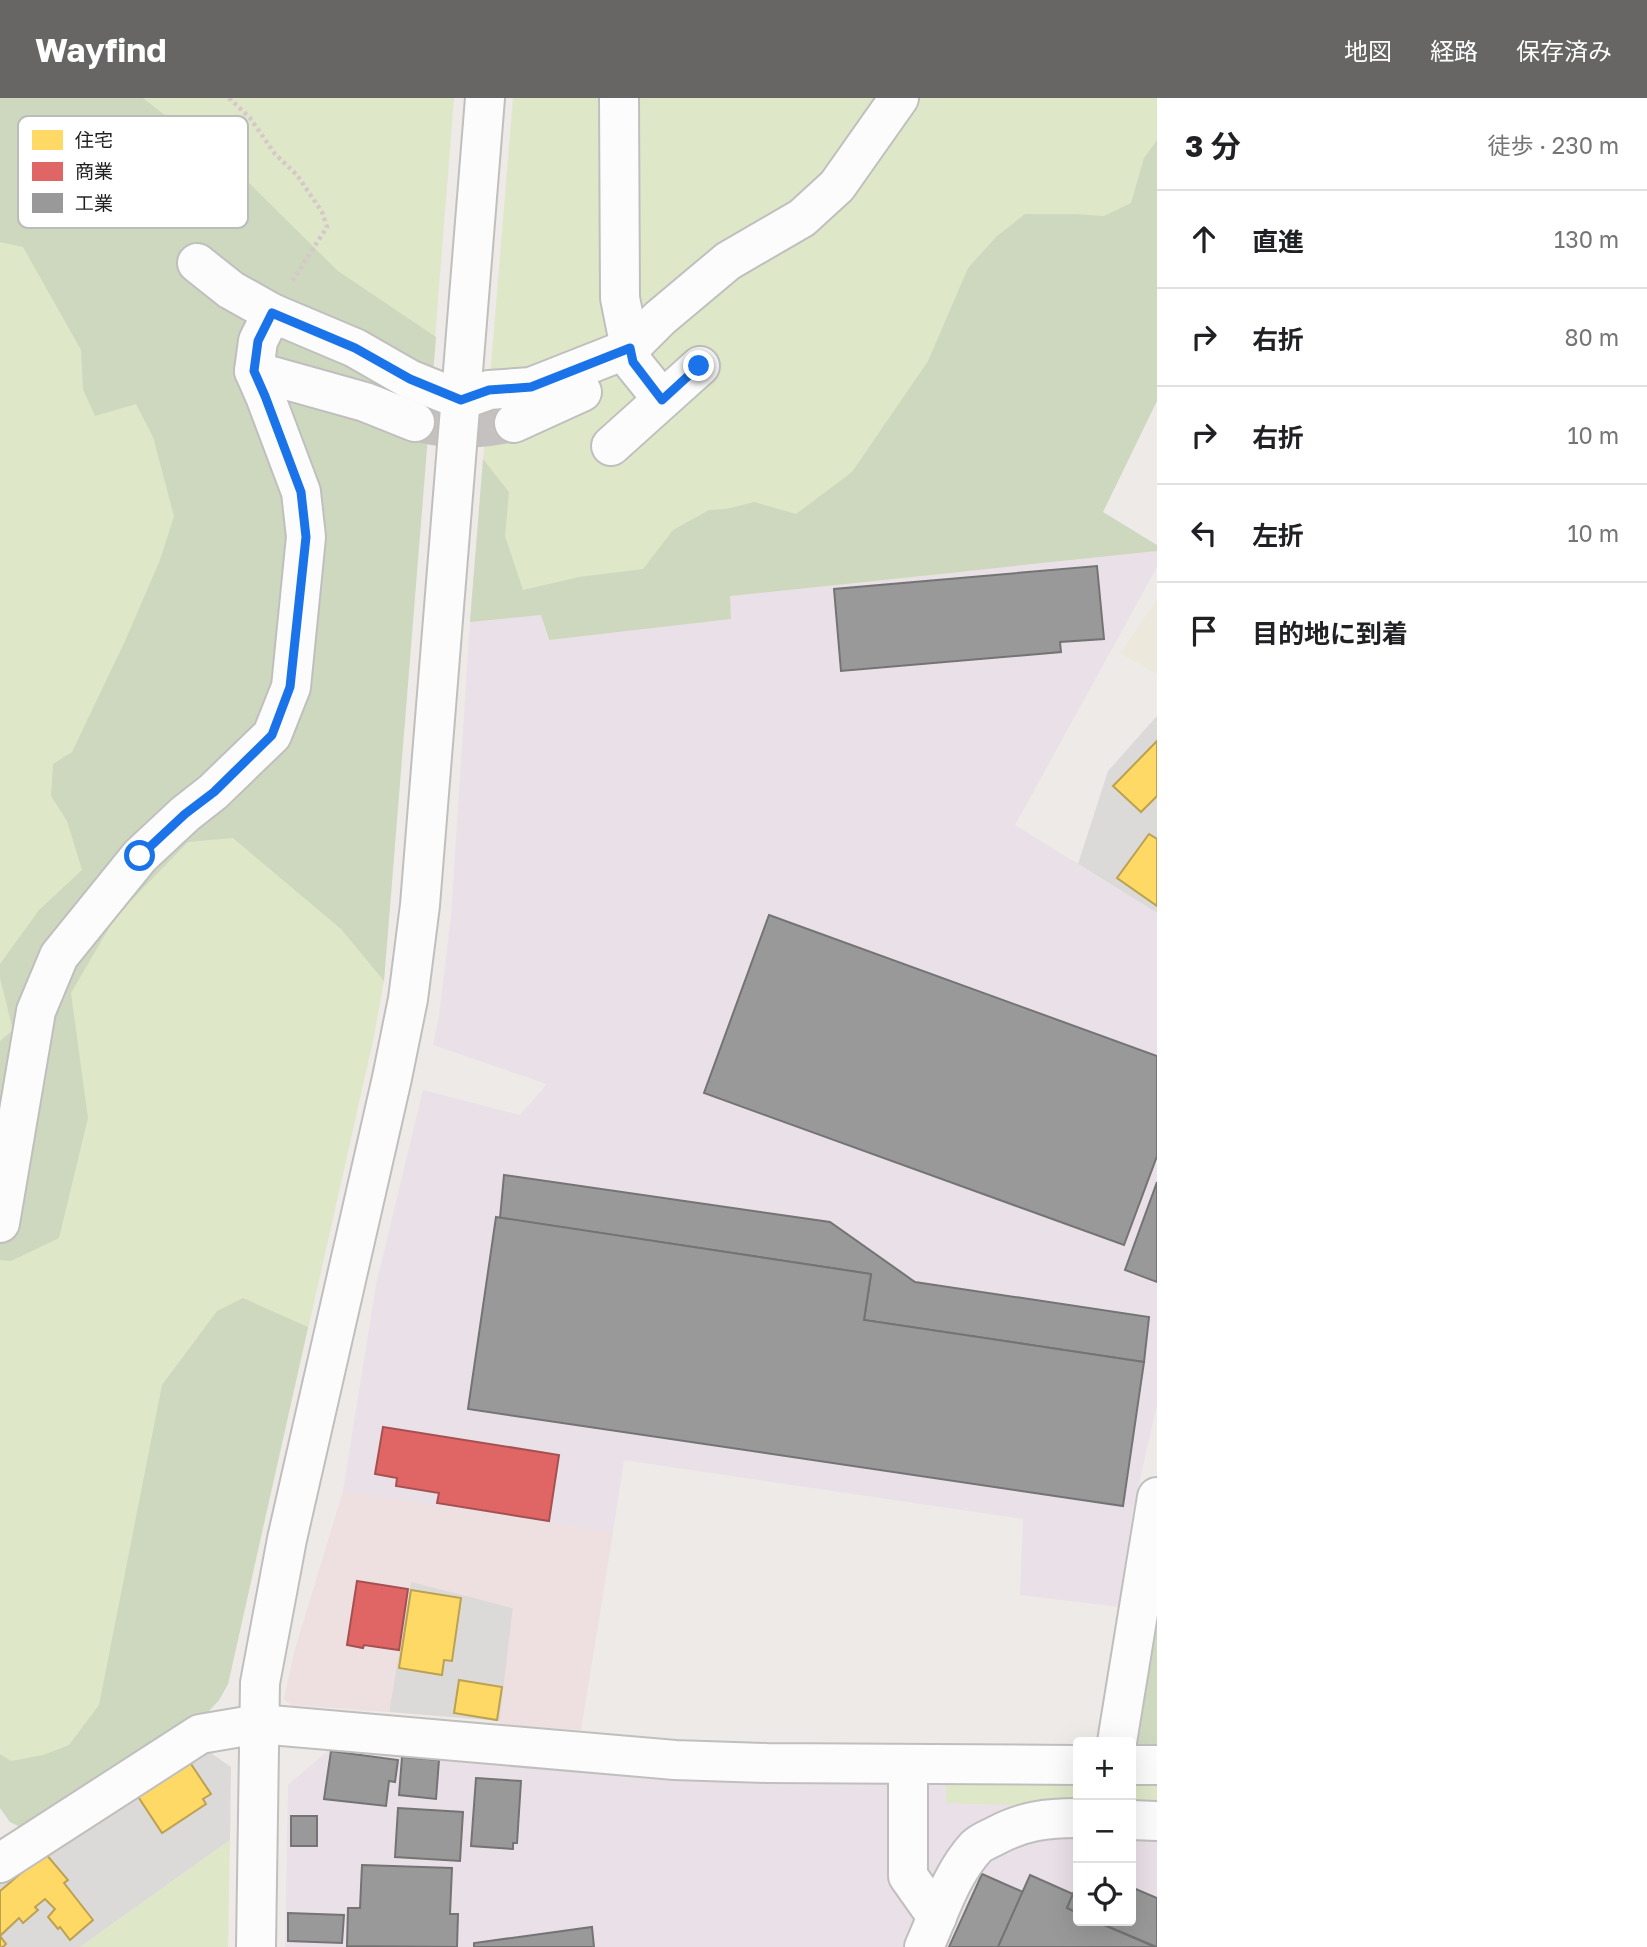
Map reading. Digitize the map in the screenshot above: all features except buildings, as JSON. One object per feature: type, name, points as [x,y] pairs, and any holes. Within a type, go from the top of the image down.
[{"type":"street","points":[[256,1947],[260,1683],[287,1539],[393,1078],[408,999],[421,891],[485,98]]},
{"type":"street","points":[[620,98],[620,298],[632,355],[662,400]]},
{"type":"street","points":[[514,423],[563,401],[632,355],[660,318],[728,261],[802,218],[837,186],[900,98]]},
{"type":"street","points":[[197,263],[231,290],[272,313],[355,348],[410,379],[461,400],[489,390],[531,387],[632,355]]},
{"type":"street","points":[[0,1223],[36,1011],[59,956],[140,856],[185,814],[214,792],[272,735],[290,687],[306,537],[301,492],[254,371],[258,341],[272,313]]},
{"type":"street","points":[[611,446],[699,366]]},
{"type":"street","points":[[254,371],[365,402],[415,422]]},
{"type":"street","points":[[1118,1737],[1157,1497]]},
{"type":"street","points":[[5,1850],[200,1734],[259,1724],[675,1760],[1073,1765]]},
{"type":"street","points":[[908,1764],[908,1876],[930,1932]]},
{"type":"street","points":[[1136,1766],[1157,1765]]},
{"type":"street","points":[[930,1932],[958,1871],[978,1844],[1029,1821],[1073,1818]]},
{"type":"street","points":[[1136,1820],[1157,1821]]},
{"type":"path","points":[[229,98],[248,116]]},
{"type":"path","points":[[248,116],[275,154],[297,175],[322,212],[327,227],[272,313]]},
{"type":"shaded area","points":[[1157,551],[1157,567],[1015,825],[1157,913],[1157,1404],[1132,1514],[1120,1607],[1020,1595],[1023,1519],[624,1460],[613,1532],[343,1491],[376,1285],[423,1090],[520,1115],[547,1084],[433,1045],[451,917],[470,622],[541,615],[548,640],[731,619],[729,596]]},
{"type":"shaded area","points":[[1157,600],[1157,674],[1120,653]]},
{"type":"shaded area","points":[[1157,716],[1157,913],[1078,864],[1108,771]]},
{"type":"shaded area","points":[[343,1491],[613,1532],[581,1730],[499,1725],[513,1608],[411,1582],[389,1712],[291,1705],[284,1699],[294,1653]]},
{"type":"shaded area","points":[[411,1581],[513,1608],[500,1721],[389,1712]]},
{"type":"shaded area","points":[[331,1748],[1073,1782],[1073,1926],[1136,1926],[1136,1782],[1157,1782],[1157,1947],[285,1947],[288,1785]]},
{"type":"shaded area","points":[[205,1749],[231,1767],[230,1840],[80,1947],[0,1947],[0,1882]]},
{"type":"green space","points":[[0,98],[454,98],[384,981],[373,1041],[228,1684],[219,1700],[10,1822],[0,1808]]},
{"type":"green space","points":[[0,98],[143,98],[166,116],[18,116],[18,228],[248,228],[248,182],[338,271],[436,337],[384,981],[341,929],[233,838],[188,842],[116,916],[71,993],[88,1118],[59,1238],[11,1261],[0,1260],[0,1041],[13,1030],[0,978],[0,964],[39,910],[82,870],[67,821],[51,796],[53,764],[72,752],[125,641],[160,560],[174,516],[153,437],[136,404],[95,416],[83,389],[81,350],[23,247],[0,242]]},
{"type":"green space","points":[[513,98],[1157,98],[1157,300],[966,572],[470,622]]},
{"type":"green space","points":[[1157,140],[1157,401],[1103,512],[1157,545],[1157,551],[730,596],[731,619],[549,640],[541,615],[470,622],[483,459],[509,492],[505,536],[523,590],[579,577],[643,569],[673,530],[709,510],[754,502],[796,514],[852,472],[928,361],[968,268],[997,236],[1025,214],[1104,216],[1131,203],[1144,158]]},
{"type":"green space","points":[[243,1298],[308,1327],[228,1684],[219,1700],[202,1719],[20,1827],[10,1822],[0,1808],[0,1754],[11,1761],[43,1755],[69,1745],[99,1705],[162,1385],[217,1311]]},
{"type":"green space","points":[[1157,1592],[1157,1751],[1136,1746],[1134,1737]]},
{"type":"green space","points":[[946,1782],[1073,1782],[1073,1807],[946,1803]]},
{"type":"green space","points":[[1136,1782],[1157,1782],[1157,1809],[1136,1808]]},
{"type":"green space","points":[[230,1840],[228,1947],[80,1947]]},
{"type":"tunnel","points":[[415,422],[464,429],[514,423]]},
{"type":"route","points":[[140,856],[185,814],[214,792],[272,735],[290,687],[306,537],[301,492],[254,371],[258,341],[272,313],[355,348],[410,379],[461,400],[489,390],[531,387],[630,348],[633,362],[662,400],[699,366]]}]
